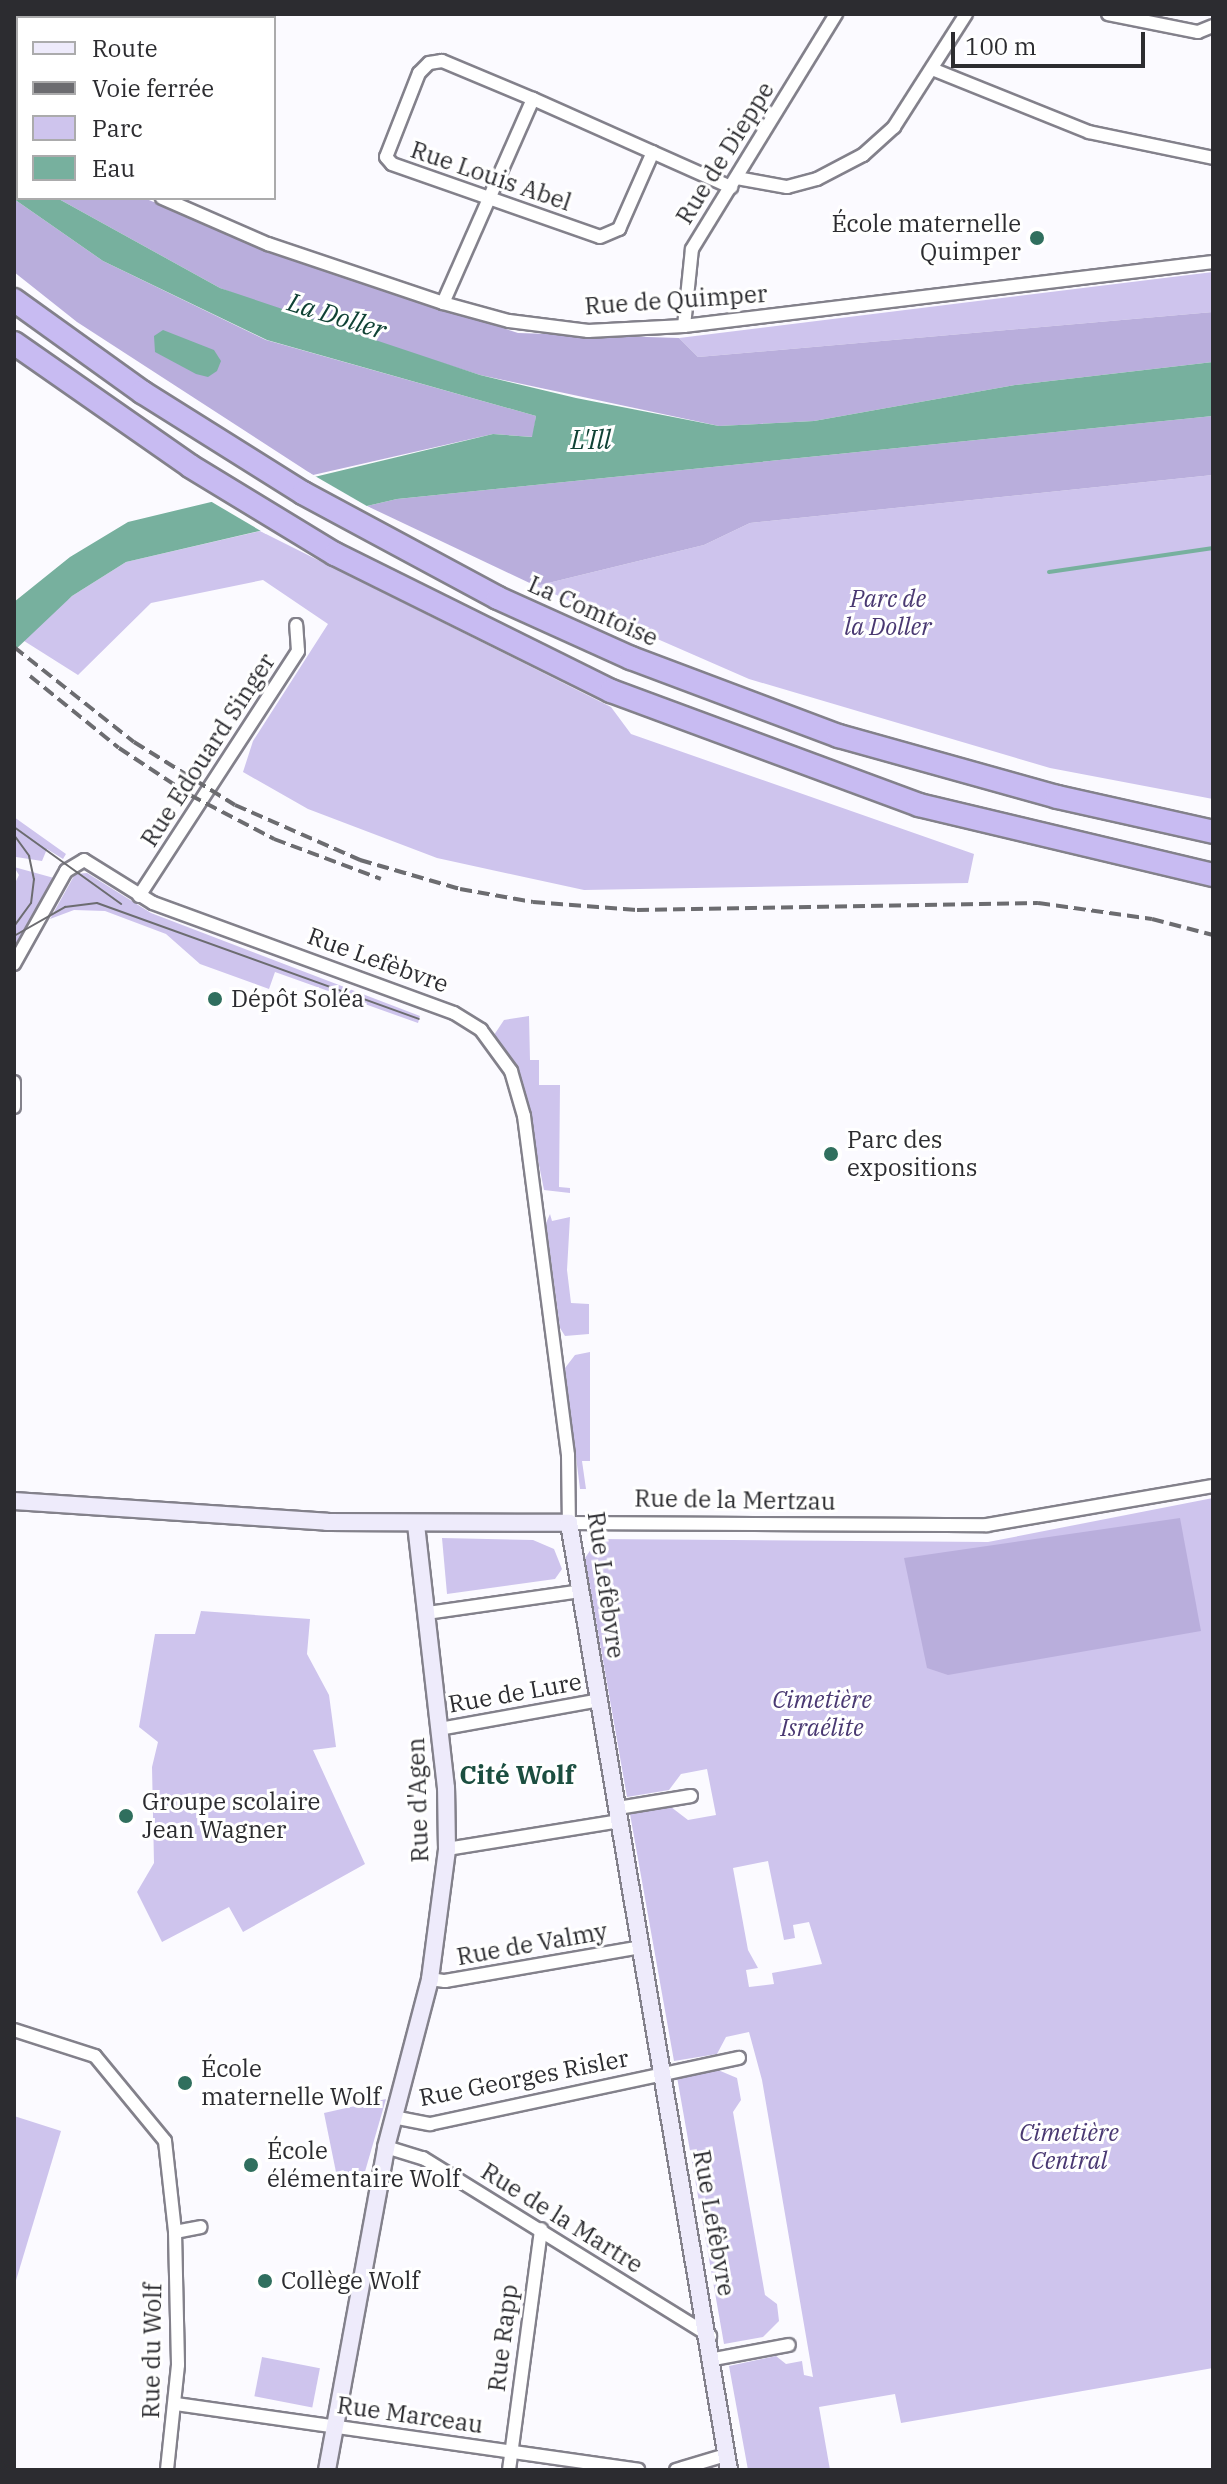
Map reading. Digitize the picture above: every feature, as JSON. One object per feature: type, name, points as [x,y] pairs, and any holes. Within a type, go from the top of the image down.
[{"type":"highway","name":"La Comtoise","points":[[14,300],[239,454],[498,598],[735,699],[951,768],[1213,832]]},
{"type":"highway","points":[[14,343],[190,466],[335,554],[611,691],[919,805],[1213,875]]},
{"type":"highway","points":[[1177,825],[1213,824]]},
{"type":"main road","name":"Rue de la Mertzau","points":[[14,1501],[416,1524],[569,1523]]},
{"type":"main road","name":"Rue Lefèbvre","points":[[569,1523],[714,2359],[728,2463]]},
{"type":"main road","name":"Rue d'Agen","points":[[327,2470],[386,2147],[430,1979],[447,1849],[439,1729],[416,1524]]},
{"type":"street","name":"Rue de Dieppe","points":[[684,326],[689,257],[836,14]]},
{"type":"street","points":[[443,303],[533,99],[653,152],[734,182],[787,187],[843,167],[894,127],[966,14]]},
{"type":"street","points":[[1108,14],[1198,32],[1213,26]]},
{"type":"street","name":"Rue Louis Abel","points":[[533,99],[442,61],[429,63],[413,86],[386,157],[392,164],[489,199],[610,236],[619,229],[653,152]]},
{"type":"street","points":[[932,69],[1089,132],[1213,158]]},
{"type":"street","name":"Rue de Quimper","points":[[167,200],[268,244],[443,303],[509,321],[588,331],[684,326],[1213,262]]},
{"type":"street","name":"Rue Edouard Singer","points":[[139,896],[298,651],[296,625]]},
{"type":"street","name":"Rue Lefèbvre","points":[[14,964],[74,862],[87,862],[139,896],[454,1013],[481,1030],[504,1057],[524,1116],[568,1455],[569,1523]]},
{"type":"street","points":[[14,1082],[14,1107]]},
{"type":"street","name":"Rue de la Mertzau","points":[[569,1523],[987,1525],[1213,1486]]},
{"type":"street","points":[[427,1613],[581,1591]]},
{"type":"street","name":"Rue de Lure","points":[[439,1729],[600,1700]]},
{"type":"street","points":[[447,1849],[691,1796]]},
{"type":"street","name":"Rue de Valmy","points":[[430,1979],[445,1981],[642,1947]]},
{"type":"street","name":"Rue du Wolf","points":[[14,2030],[95,2056],[155,2126],[168,2152],[175,2232],[176,2404],[167,2470]]},
{"type":"street","name":"Rue Georges Risler","points":[[393,2117],[430,2124],[664,2071],[739,2058]]},
{"type":"street","name":"Rue de la Martre","points":[[386,2147],[423,2158],[710,2336]]},
{"type":"street","points":[[175,2232],[201,2227]]},
{"type":"street","name":"Rue Rapp","points":[[509,2470],[541,2229]]},
{"type":"street","points":[[714,2359],[789,2345]]},
{"type":"street","name":"Rue Marceau","points":[[176,2404],[638,2470]]},
{"type":"street","points":[[676,2470],[728,2463]]},
{"type":"green space","points":[[1213,272],[1213,312],[698,357],[679,338]]},
{"type":"green space","name":"Parc de la Doller","points":[[1213,475],[1213,799],[1050,768],[749,679],[536,586],[704,545],[750,523]]},
{"type":"green space","points":[[260,531],[611,707],[631,734],[974,854],[968,883],[584,890],[437,858],[308,809],[243,772],[253,741],[328,624],[263,580],[151,603],[78,675],[21,639],[72,596],[126,562]]},
{"type":"green space","points":[[14,817],[66,854],[63,859],[47,849],[42,861],[16,857]]},
{"type":"green space","points":[[14,867],[54,878],[14,951],[14,885],[19,875]]},
{"type":"green space","points":[[87,873],[151,913],[420,1016],[418,1023],[275,972],[269,989],[200,964],[166,934],[105,911],[74,910],[50,919],[75,874]]},
{"type":"green space","points":[[529,1016],[530,1060],[539,1060],[539,1085],[560,1085],[559,1187],[570,1188],[570,1193],[544,1190],[523,1085],[494,1035],[504,1020]]},
{"type":"green space","points":[[550,1214],[552,1221],[570,1217],[567,1270],[571,1303],[589,1304],[589,1334],[565,1336],[560,1328],[546,1223]]},
{"type":"green space","points":[[590,1352],[590,1461],[582,1461],[586,1489],[580,1489],[565,1368],[575,1355]]},
{"type":"green space","points":[[1213,1498],[1213,2368],[901,2423],[895,2394],[819,2407],[830,2470],[748,2470],[729,2366],[776,2356],[786,2364],[802,2361],[804,2375],[813,2377],[762,2080],[749,2032],[726,2037],[717,2054],[674,2061],[630,1814],[671,1807],[688,1820],[716,1815],[707,1769],[681,1774],[669,1790],[627,1797],[585,1558],[598,1539],[988,1542]],"holes":[[[768,1861],[784,1940],[795,1938],[793,1925],[809,1922],[822,1964],[772,1973],[774,1984],[749,1987],[746,1970],[758,1968],[748,1950],[733,1868]]]},
{"type":"green space","points":[[442,1538],[533,1540],[554,1549],[562,1569],[555,1579],[447,1594]]},
{"type":"green space","points":[[201,1611],[310,1619],[307,1654],[329,1695],[336,1747],[313,1750],[365,1864],[243,1932],[229,1907],[162,1942],[137,1892],[154,1863],[152,1767],[158,1742],[139,1727],[155,1634],[195,1634]]},
{"type":"green space","points":[[718,2070],[737,2078],[741,2100],[733,2112],[765,2295],[777,2304],[779,2321],[763,2337],[724,2344],[677,2077]]},
{"type":"green space","points":[[386,2099],[364,2175],[338,2182],[324,2113]]},
{"type":"green space","points":[[14,2116],[61,2131],[14,2287]]},
{"type":"green space","points":[[262,2357],[320,2368],[312,2408],[254,2396]]},
{"type":"shaded area","points":[[14,199],[103,261],[266,340],[536,416],[533,437],[493,434],[313,475],[77,322],[14,272]]},
{"type":"shaded area","points":[[61,200],[149,200],[262,247],[518,333],[679,338],[698,357],[1213,312],[1213,362],[1015,385],[814,421],[719,426],[480,375],[284,313],[220,288]]},
{"type":"shaded area","points":[[1213,416],[1213,475],[750,523],[704,545],[536,586],[367,506],[397,499]]},
{"type":"shaded area","points":[[1180,1518],[1201,1631],[948,1675],[927,1668],[904,1558]]},
{"type":"water","name":"L'Ill","points":[[14,169],[16,200],[61,200],[220,288],[480,375],[576,398],[719,426],[814,421],[1015,385],[1213,362],[1213,416],[397,499],[126,562],[72,596],[14,651],[14,602],[70,557],[128,522],[493,434],[532,437],[536,416],[267,340],[103,261],[14,199]]},
{"type":"water","points":[[163,330],[214,350],[221,361],[217,371],[208,377],[196,374],[155,352],[154,336]]},
{"type":"pier","points":[[308,472],[372,509],[266,534],[205,498]]},
{"type":"waterway","points":[[1049,572],[1213,548]]},
{"type":"tram line","points":[[14,827],[121,904]]},
{"type":"tram line","points":[[14,835],[29,856],[34,879],[31,903],[14,926]]},
{"type":"tram line","points":[[14,936],[65,907],[97,903],[419,1019]]},
{"type":"railway","points":[[14,647],[134,742],[235,805],[360,860],[460,889],[533,902],[637,910],[1038,903],[1152,919],[1213,935]]},
{"type":"railway","points":[[30,676],[119,748],[190,795],[274,839],[381,879]]},
{"type":"place","name":"École maternelle Quimper","points":[[1037,238]]},
{"type":"place","name":"Dépôt Soléa","points":[[215,999]]},
{"type":"place","name":"Parc des expositions","points":[[831,1154]]},
{"type":"place","name":"Groupe scolaire Jean Wagner","points":[[126,1816]]},
{"type":"place","name":"École maternelle Wolf","points":[[185,2083]]},
{"type":"place","name":"École élémentaire Wolf","points":[[251,2165]]},
{"type":"place","name":"Collège Wolf","points":[[265,2281]]},
{"type":"district","name":"Cité Wolf","points":[[517,1775]]},
{"type":"water label","name":"La Doller","points":[[337,316]]},
{"type":"park label","name":"Cimetière Israélite","points":[[822,1714]]},
{"type":"park label","name":"Cimetière Central","points":[[1069,2147]]}]
